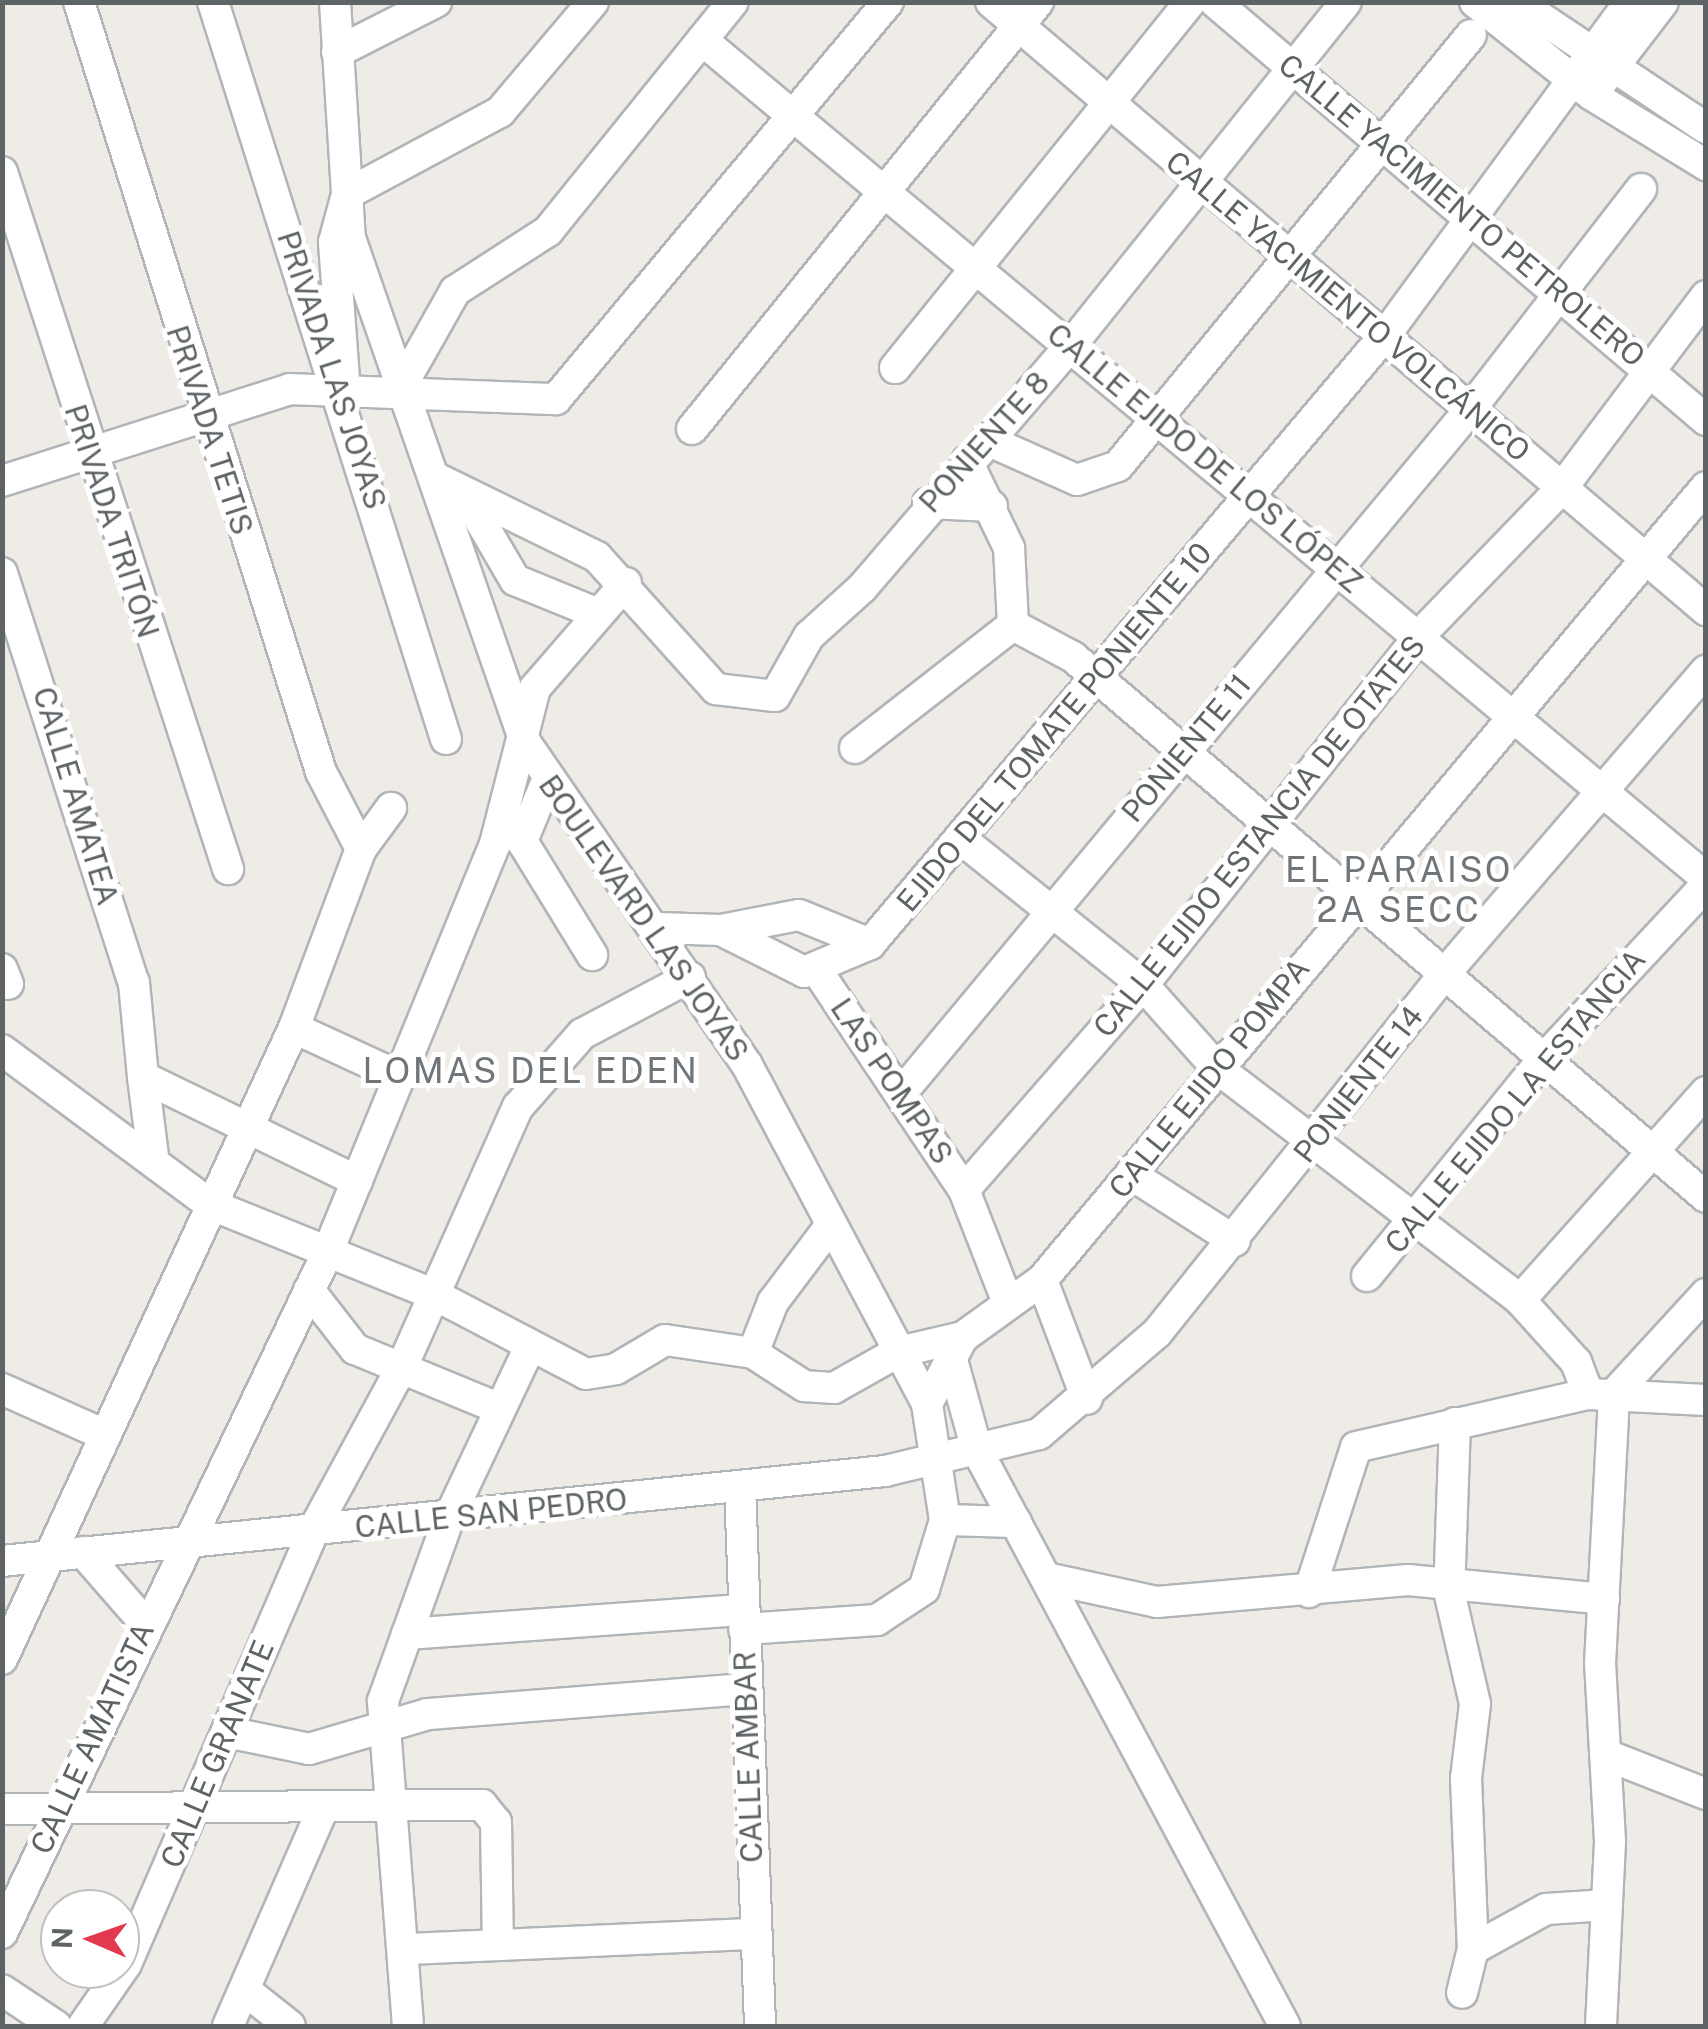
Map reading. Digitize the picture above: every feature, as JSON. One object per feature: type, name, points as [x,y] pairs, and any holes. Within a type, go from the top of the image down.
[{"type":"street","name":"PRIVADA TETIS","points":[[79,2],[203,413],[334,809],[361,849]]},
{"type":"street","name":"PRIVADA LAS JOYAS","points":[[213,2],[340,391],[446,739]]},
{"type":"street","name":"BOULEVARD LAS JOYAS","points":[[335,2],[350,238],[409,387],[474,614],[525,742],[546,784],[658,928],[690,977],[927,1404]]},
{"type":"street","points":[[337,52],[436,2]]},
{"type":"street","points":[[340,391],[349,362],[334,242],[347,194],[500,112],[593,2]]},
{"type":"street","points":[[409,387],[455,291],[548,231],[733,2]]},
{"type":"street","points":[[2,481],[89,455],[203,413],[290,389],[409,387],[446,398],[544,403],[566,391],[800,117],[888,2]]},
{"type":"street","name":"CALLE YACIMIENTO VOLCÁNICO","points":[[990,2],[1029,14],[1106,104],[1206,180],[1472,407],[1649,565],[1706,610]]},
{"type":"street","points":[[895,368],[972,264],[1190,2]]},
{"type":"street","name":"CALLE YACIMIENTO PETROLERO","points":[[1215,2],[1706,420]]},
{"type":"street","name":"PONIENTE 8","points":[[626,583],[716,690],[774,696],[810,636],[862,588],[928,503],[1072,344],[1298,70],[1346,2]]},
{"type":"street","points":[[1475,2],[1589,74],[1706,165]]},
{"type":"street","points":[[1516,2],[1589,74],[1706,128]]},
{"type":"street","points":[[1589,74],[1630,2]]},
{"type":"street","points":[[1589,74],[1663,2]]},
{"type":"street","points":[[692,429],[882,189],[1029,14]]},
{"type":"street","points":[[977,450],[1061,476],[1091,479],[1118,466],[1378,142],[1471,34]]},
{"type":"street","name":"CALLE EJIDO DE LOS LÓPEZ","points":[[702,40],[1072,344],[1335,571],[1420,635],[1706,882]]},
{"type":"street","name":"EJIDO DEL TOMATE PONIENTE 10","points":[[818,972],[870,944],[1097,684],[1386,334],[1468,218],[1589,74]]},
{"type":"street","name":"PRIVADA TRITÓN","points":[[2,172],[89,455],[228,868]]},
{"type":"street","name":"PONIENTE 11","points":[[903,1091],[1048,908],[1472,407],[1562,296],[1641,189]]},
{"type":"street","name":"CALLE EJIDO ESTANCIA DE OTATES","points":[[964,1190],[1143,985],[1420,635],[1562,488],[1706,296]]},
{"type":"street","points":[[421,428],[446,398]]},
{"type":"street","points":[[977,450],[992,506],[1009,548],[1013,625]]},
{"type":"street","points":[[436,478],[597,558],[626,583]]},
{"type":"street","name":"CALLE EJIDO POMPA","points":[[927,1404],[958,1348],[1008,1303],[1042,1280],[1513,714],[1649,565],[1706,487]]},
{"type":"street","points":[[464,493],[515,580],[596,612]]},
{"type":"street","points":[[928,503],[992,506]]},
{"type":"street","name":"CALLE AMATEA","points":[[2,573],[64,748],[140,1021],[142,1077],[153,1156]]},
{"type":"street","name":"CALLE AMATISTA","points":[[2,1933],[181,1543],[326,1256],[502,815],[525,742],[535,688],[596,612],[626,583]]},
{"type":"street","points":[[1013,625],[1072,657],[1097,684],[1446,972],[1652,1157],[1706,1197]]},
{"type":"street","points":[[854,748],[1013,625]]},
{"type":"street","name":"PONIENTE 14","points":[[978,1450],[1039,1434],[1087,1399],[1235,1241],[1446,972],[1706,671]]},
{"type":"street","points":[[522,841],[546,784]]},
{"type":"street","points":[[2,1659],[209,1204],[294,1028],[361,849],[390,808]]},
{"type":"street","points":[[502,815],[592,955]]},
{"type":"street","points":[[961,839],[1143,985],[1217,1068],[1421,1216],[1520,1300],[1601,1394],[1610,1756],[1601,2026]]},
{"type":"street","name":"CALLE EJIDO LA ESTANCIA","points":[[1368,1276],[1421,1216],[1542,1061],[1706,882]]},
{"type":"street","points":[[658,928],[721,930],[799,915],[870,944]]},
{"type":"street","points":[[721,930],[787,968],[818,972]]},
{"type":"street","name":"LAS POMPAS","points":[[818,972],[903,1091],[964,1190],[1008,1303]]},
{"type":"street","name":"CALLE GRANATE","points":[[83,2026],[126,1964],[314,1530],[402,1368],[518,1106],[582,1034],[690,977]]},
{"type":"street","points":[[294,1028],[398,1076]]},
{"type":"street","points":[[2,1050],[153,1156],[209,1204],[326,1256],[435,1296],[528,1351],[586,1374],[616,1369],[665,1340],[753,1353],[804,1386],[834,1388],[898,1352],[958,1348],[978,1450],[1285,2026]]},
{"type":"street","points":[[142,1077],[357,1181]]},
{"type":"street","points":[[1520,1300],[1652,1157],[1706,1092]]},
{"type":"street","points":[[1132,1175],[1235,1241]]},
{"type":"street","points":[[753,1353],[773,1302],[831,1225]]},
{"type":"street","points":[[1042,1280],[1087,1399]]},
{"type":"street","points":[[309,1290],[355,1349],[498,1408]]},
{"type":"street","points":[[1601,1394],[1706,1294]]},
{"type":"street","points":[[408,2026],[406,1949],[379,1733],[407,1634],[448,1520],[528,1351]]},
{"type":"street","points":[[7,1381],[105,1435]]},
{"type":"street","points":[[1309,1592],[1348,1460],[1363,1444],[1601,1394],[1706,1400]]},
{"type":"street","points":[[407,1634],[893,1614],[924,1590],[945,1520],[932,1458],[927,1404]]},
{"type":"street","points":[[1455,1423],[1449,1591],[1474,1704],[1466,1778],[1474,1949],[1462,1993]]},
{"type":"street","name":"CALLE SAN PEDRO","points":[[2,1561],[448,1520],[740,1487],[978,1450]]},
{"type":"street","name":"CALLE AMBAR","points":[[740,1487],[752,1934],[760,2026]]},
{"type":"street","points":[[945,1520],[1016,1522]]},
{"type":"street","points":[[83,1552],[144,1622]]},
{"type":"street","points":[[1046,1578],[1158,1602],[1309,1592],[1408,1580],[1449,1591],[1604,1598]]},
{"type":"street","points":[[228,1732],[309,1748],[379,1733],[428,1714],[746,1688]]},
{"type":"street","points":[[1610,1756],[1706,1794]]},
{"type":"street","points":[[2,1808],[193,1811],[475,1803],[494,1814],[498,1944]]},
{"type":"street","points":[[228,2026],[323,1809]]},
{"type":"street","points":[[1474,1949],[1546,1909],[1606,1905]]},
{"type":"street","points":[[406,1949],[752,1934]]},
{"type":"street","points":[[2,1990],[56,2026]]},
{"type":"street","points":[[246,1990],[290,2026]]},
{"type":"district","name":"EL PARAISO 2A SECC","points":[[1399,890]]},
{"type":"district","name":"LOMAS DEL EDEN","points":[[531,1071]]}]
